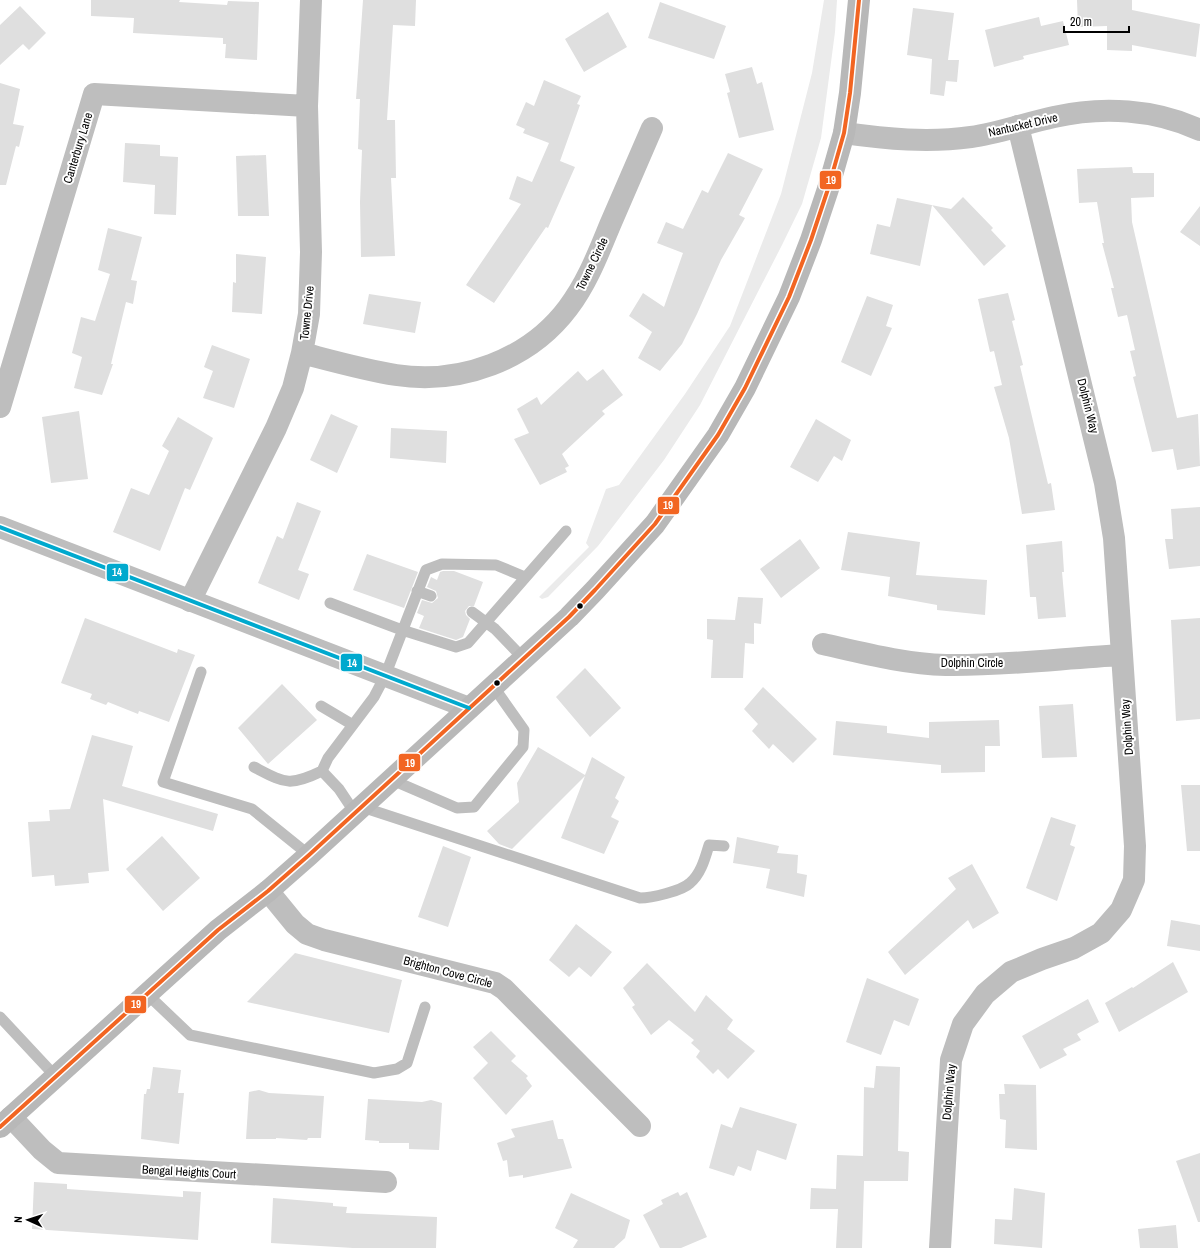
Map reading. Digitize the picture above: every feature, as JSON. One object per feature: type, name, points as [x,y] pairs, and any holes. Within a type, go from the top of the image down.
[{"type":"main road","points":[[5,1122],[218,930],[268,891],[392,780],[569,617],[625,559],[655,524],[718,435],[745,388],[789,297],[818,218],[844,133],[850,93],[859,0]]},
{"type":"street","name":"Towne Drive","points":[[190,601],[276,428],[292,388],[302,353],[309,314],[311,252],[307,106],[311,0]]},
{"type":"street","name":"Canterbury Lane","points":[[0,407],[94,94],[307,106]]},
{"type":"street","name":"Nantucket Drive","points":[[844,133],[906,140],[943,140],[973,137],[1055,117],[1097,110],[1141,112],[1183,122],[1200,130]]},
{"type":"street","name":"Dolphin Way","points":[[940,1248],[951,1060],[963,1024],[985,994],[1011,972],[1074,948],[1101,933],[1121,910],[1134,880],[1135,846],[1114,538],[1105,482],[1018,126]]},
{"type":"street","name":"Towne Circle","points":[[302,353],[397,375],[438,377],[477,371],[512,356],[542,335],[568,309],[588,278],[652,128]]},
{"type":"street","points":[[0,527],[469,708]]},
{"type":"street","name":"Dolphin Circle","points":[[823,644],[886,658],[945,665],[1006,664],[1122,655]]},
{"type":"street","name":"Brighton Cove Circle","points":[[268,891],[296,924],[307,934],[324,940],[495,983],[504,989],[640,1126]]},
{"type":"street","name":"Bengal Heights Court","points":[[5,1122],[58,1163],[386,1182]]},
{"type":"lane","points":[[330,603],[402,630],[456,647],[468,643],[486,620],[566,530]]},
{"type":"lane","points":[[254,766],[285,782],[295,782],[322,771],[328,758],[374,697],[385,676],[426,570],[442,564],[496,565],[525,577]]},
{"type":"lane","points":[[417,591],[431,596]]},
{"type":"lane","points":[[472,612],[486,620],[523,658]]},
{"type":"lane","points":[[201,672],[163,782],[252,809],[309,855]]},
{"type":"lane","points":[[392,780],[457,808],[474,807],[523,747],[524,730],[493,686]]},
{"type":"lane","points":[[321,706],[353,725]]},
{"type":"lane","points":[[322,771],[359,810],[640,898],[653,898],[689,884],[702,867],[709,845],[724,846]]},
{"type":"lane","points":[[147,994],[190,1035],[374,1073],[396,1069],[407,1063],[425,1007]]},
{"type":"lane","points":[[0,1017],[56,1077]]},
{"type":"shaded area","points":[[824,0],[837,0],[835,32],[821,138],[802,204],[700,405],[664,460],[598,546],[548,597],[542,599],[539,597],[589,547],[586,543],[606,489],[619,485],[685,394],[730,326],[781,194],[812,73]]},
{"type":"building","points":[[91,0],[180,0],[179,2],[227,5],[228,1],[259,2],[257,60],[225,58],[226,44],[223,44],[223,38],[133,33],[134,18],[91,16]]},
{"type":"building","points":[[363,0],[416,0],[415,26],[393,25],[387,120],[395,120],[396,178],[391,178],[395,256],[361,257],[360,202],[362,150],[358,149],[360,99],[356,99]]},
{"type":"building","points":[[1077,0],[1132,0],[1132,10],[1200,24],[1196,57],[1132,45],[1132,51],[1107,50],[1107,26],[1078,27]]},
{"type":"building","points":[[660,2],[726,26],[714,59],[648,38]]},
{"type":"building","points":[[20,6],[46,33],[29,50],[23,44],[0,65],[0,25]]},
{"type":"building","points":[[913,8],[954,13],[948,60],[959,60],[957,82],[946,81],[944,96],[930,94],[932,59],[907,55]]},
{"type":"building","points":[[608,12],[627,47],[584,72],[565,39]]},
{"type":"building","points":[[1039,17],[1041,26],[1063,21],[1069,45],[1023,56],[1024,59],[994,67],[985,30]]},
{"type":"building","points":[[752,67],[757,84],[762,82],[774,130],[739,138],[727,93],[730,92],[725,74]]},
{"type":"building","points":[[544,80],[581,96],[577,104],[580,105],[560,161],[575,167],[548,228],[546,227],[494,303],[466,285],[521,204],[509,199],[517,176],[532,182],[549,143],[523,133],[525,129],[516,125],[526,102],[534,106]]},
{"type":"building","points":[[0,83],[20,89],[13,124],[24,126],[19,147],[16,146],[6,185],[0,185]]},
{"type":"building","points":[[125,143],[160,145],[160,156],[178,157],[176,215],[154,214],[155,185],[123,182]]},
{"type":"building","points":[[728,153],[763,169],[739,215],[745,218],[721,260],[682,344],[660,371],[638,358],[652,332],[629,316],[643,293],[664,307],[683,253],[657,243],[666,222],[683,229],[702,190],[708,193]]},
{"type":"building","points":[[266,155],[269,216],[238,216],[236,156]]},
{"type":"building","points":[[1132,167],[1133,173],[1154,173],[1154,197],[1131,198],[1132,222],[1177,418],[1198,414],[1200,466],[1177,470],[1173,449],[1152,452],[1133,377],[1136,376],[1130,351],[1135,350],[1127,315],[1118,317],[1111,288],[1114,288],[1102,243],[1104,243],[1097,202],[1079,203],[1077,169]]},
{"type":"building","points":[[963,197],[993,228],[991,230],[1006,246],[984,266],[932,205],[951,209]]},
{"type":"building","points":[[897,198],[932,205],[920,266],[870,254],[877,224],[890,227]]},
{"type":"building","points":[[1200,206],[1200,246],[1180,232]]},
{"type":"building","points":[[108,228],[142,237],[131,280],[137,281],[133,304],[126,302],[111,364],[113,364],[102,395],[74,388],[82,357],[72,353],[81,317],[95,321],[110,274],[98,270]]},
{"type":"building","points":[[236,254],[266,257],[262,314],[232,312],[233,282],[236,283]]},
{"type":"building","points":[[1008,293],[1015,320],[1012,321],[1023,365],[1020,366],[1048,484],[1051,483],[1055,510],[1022,514],[1009,438],[994,387],[1002,385],[994,351],[990,352],[978,299]]},
{"type":"building","points":[[369,294],[421,302],[415,333],[363,324]]},
{"type":"building","points":[[867,296],[893,305],[886,326],[892,328],[871,376],[841,362]]},
{"type":"building","points":[[212,345],[250,359],[234,408],[203,398],[213,371],[204,367]]},
{"type":"building","points":[[603,369],[623,395],[602,411],[605,414],[562,454],[569,466],[565,468],[567,472],[540,485],[514,439],[529,433],[517,409],[537,397],[541,405],[578,371],[587,381]]},
{"type":"building","points":[[79,411],[88,479],[51,483],[42,417]]},
{"type":"building","points":[[331,414],[358,426],[337,473],[310,460]]},
{"type":"building","points":[[178,417],[213,438],[190,490],[185,488],[160,551],[113,532],[131,488],[149,495],[169,451],[162,446]]},
{"type":"building","points":[[816,419],[851,440],[842,461],[834,456],[818,482],[790,467]]},
{"type":"building","points":[[391,428],[447,431],[446,463],[390,458]]},
{"type":"building","points":[[297,502],[321,511],[298,570],[309,574],[299,600],[258,583],[277,536],[283,539]]},
{"type":"building","points":[[1200,507],[1200,566],[1169,569],[1165,539],[1173,539],[1171,509]]},
{"type":"building","points":[[848,532],[920,542],[916,575],[987,580],[985,615],[937,610],[937,605],[888,596],[890,577],[841,570]]},
{"type":"building","points":[[800,539],[820,568],[781,598],[760,569]]},
{"type":"building","points":[[1062,541],[1064,572],[1062,572],[1066,617],[1038,619],[1036,597],[1030,597],[1026,545]]},
{"type":"building","points":[[367,554],[418,572],[404,608],[353,590]]},
{"type":"building","points":[[454,571],[483,582],[474,606],[469,606],[465,611],[466,615],[470,619],[463,637],[456,640],[419,628],[424,616],[417,613],[422,600],[432,603],[438,598],[436,591],[427,587],[431,577],[437,580],[440,572]]},
{"type":"building","points":[[738,597],[763,598],[761,624],[754,623],[754,644],[745,643],[743,678],[711,678],[713,640],[707,639],[707,619],[735,620]]},
{"type":"building","points":[[85,618],[177,653],[178,649],[195,655],[169,722],[139,711],[138,714],[108,702],[106,705],[90,699],[92,694],[61,683]]},
{"type":"building","points":[[1200,618],[1200,719],[1176,721],[1171,620]]},
{"type":"building","points":[[585,668],[621,708],[590,737],[556,697]]},
{"type":"building","points":[[282,684],[317,720],[268,764],[238,728]]},
{"type":"building","points":[[763,687],[817,739],[793,763],[773,744],[769,749],[752,731],[758,724],[744,709]]},
{"type":"building","points":[[1073,704],[1077,757],[1042,758],[1039,706]]},
{"type":"building","points":[[999,720],[1000,746],[985,746],[985,772],[941,773],[941,765],[833,755],[836,721],[887,726],[887,733],[929,738],[929,722]]},
{"type":"building","points":[[92,735],[133,746],[122,786],[218,814],[213,831],[103,799],[109,871],[88,873],[89,883],[55,886],[54,875],[32,877],[28,822],[50,821],[49,810],[70,809]]},
{"type":"building","points":[[538,747],[585,775],[592,757],[625,777],[615,798],[619,801],[611,817],[619,821],[604,854],[561,838],[585,776],[512,849],[499,844],[487,831],[519,802],[517,783]]},
{"type":"building","points":[[1181,785],[1200,785],[1200,851],[1187,851]]},
{"type":"building","points":[[1051,817],[1076,825],[1070,845],[1075,847],[1057,901],[1026,888]]},
{"type":"building","points":[[162,836],[200,878],[163,911],[126,869]]},
{"type":"building","points":[[737,837],[779,846],[777,853],[798,855],[797,873],[807,875],[804,897],[766,888],[770,869],[733,863]]},
{"type":"building","points":[[443,846],[471,857],[448,927],[418,917]]},
{"type":"building","points":[[972,864],[999,913],[973,929],[968,920],[905,975],[888,952],[956,889],[948,878]]},
{"type":"building","points":[[1171,920],[1200,925],[1200,951],[1167,946]]},
{"type":"building","points":[[576,924],[612,952],[591,977],[579,967],[569,977],[549,960]]},
{"type":"building","points":[[295,953],[402,980],[389,1033],[247,1002]]},
{"type":"building","points":[[1173,962],[1188,992],[1119,1032],[1105,1003],[1132,987],[1133,988]]},
{"type":"building","points":[[647,963],[695,1012],[706,995],[733,1020],[727,1029],[755,1051],[728,1079],[718,1069],[713,1074],[696,1057],[700,1051],[691,1043],[694,1040],[669,1020],[651,1035],[632,1007],[635,1005],[623,988]]},
{"type":"building","points":[[867,978],[919,999],[909,1026],[894,1020],[881,1055],[846,1042]]},
{"type":"building","points":[[1088,999],[1099,1022],[1077,1034],[1081,1040],[1063,1049],[1067,1055],[1040,1069],[1022,1036]]},
{"type":"building","points":[[491,1031],[516,1056],[511,1061],[528,1076],[526,1078],[532,1086],[506,1115],[473,1078],[488,1063],[473,1047]]},
{"type":"building","points":[[876,1066],[900,1067],[898,1151],[909,1152],[908,1181],[864,1181],[862,1248],[836,1248],[838,1209],[810,1209],[811,1188],[836,1189],[837,1155],[863,1156],[864,1087],[874,1088]]},
{"type":"building","points":[[153,1067],[181,1070],[178,1093],[184,1093],[179,1144],[141,1139],[144,1094],[146,1094],[147,1089],[150,1089]]},
{"type":"building","points":[[1004,1084],[1036,1085],[1037,1150],[1005,1148],[1006,1120],[1000,1119],[999,1094],[1005,1094]]},
{"type":"building","points":[[259,1090],[269,1093],[324,1096],[321,1138],[308,1138],[307,1140],[276,1138],[246,1139],[249,1092]]},
{"type":"building","points":[[368,1099],[422,1102],[431,1100],[442,1103],[439,1150],[409,1149],[409,1143],[379,1143],[379,1141],[365,1140]]},
{"type":"building","points":[[740,1107],[797,1124],[786,1160],[757,1150],[751,1171],[738,1166],[734,1176],[709,1168],[721,1124],[732,1128]]},
{"type":"building","points":[[553,1120],[558,1139],[563,1139],[572,1168],[523,1178],[523,1175],[509,1177],[507,1160],[503,1161],[497,1143],[515,1137],[511,1129]]},
{"type":"building","points":[[1200,1153],[1200,1222],[1198,1222],[1176,1161]]},
{"type":"building","points":[[34,1182],[67,1184],[67,1189],[183,1197],[183,1191],[201,1192],[198,1240],[32,1229]]},
{"type":"building","points":[[1014,1188],[1045,1193],[1042,1248],[994,1244],[995,1219],[1012,1220]]},
{"type":"building","points":[[678,1192],[680,1196],[687,1192],[707,1237],[681,1248],[660,1248],[643,1215],[663,1204],[661,1200]]},
{"type":"building","points":[[571,1193],[630,1220],[625,1238],[614,1248],[573,1248],[578,1240],[555,1228]]},
{"type":"building","points":[[273,1198],[333,1203],[333,1206],[347,1207],[346,1213],[437,1217],[436,1248],[353,1248],[271,1243]]},
{"type":"building","points":[[1176,1225],[1178,1248],[1140,1248],[1138,1229]]},
{"type":"transit line","name":"19","points":[[0,1127],[218,930],[268,891],[309,855],[569,617],[655,524],[718,435],[745,388],[789,297],[811,240],[828,189],[844,133],[850,93],[859,0]]},
{"type":"transit line","name":"14","points":[[0,527],[469,708]]}]
